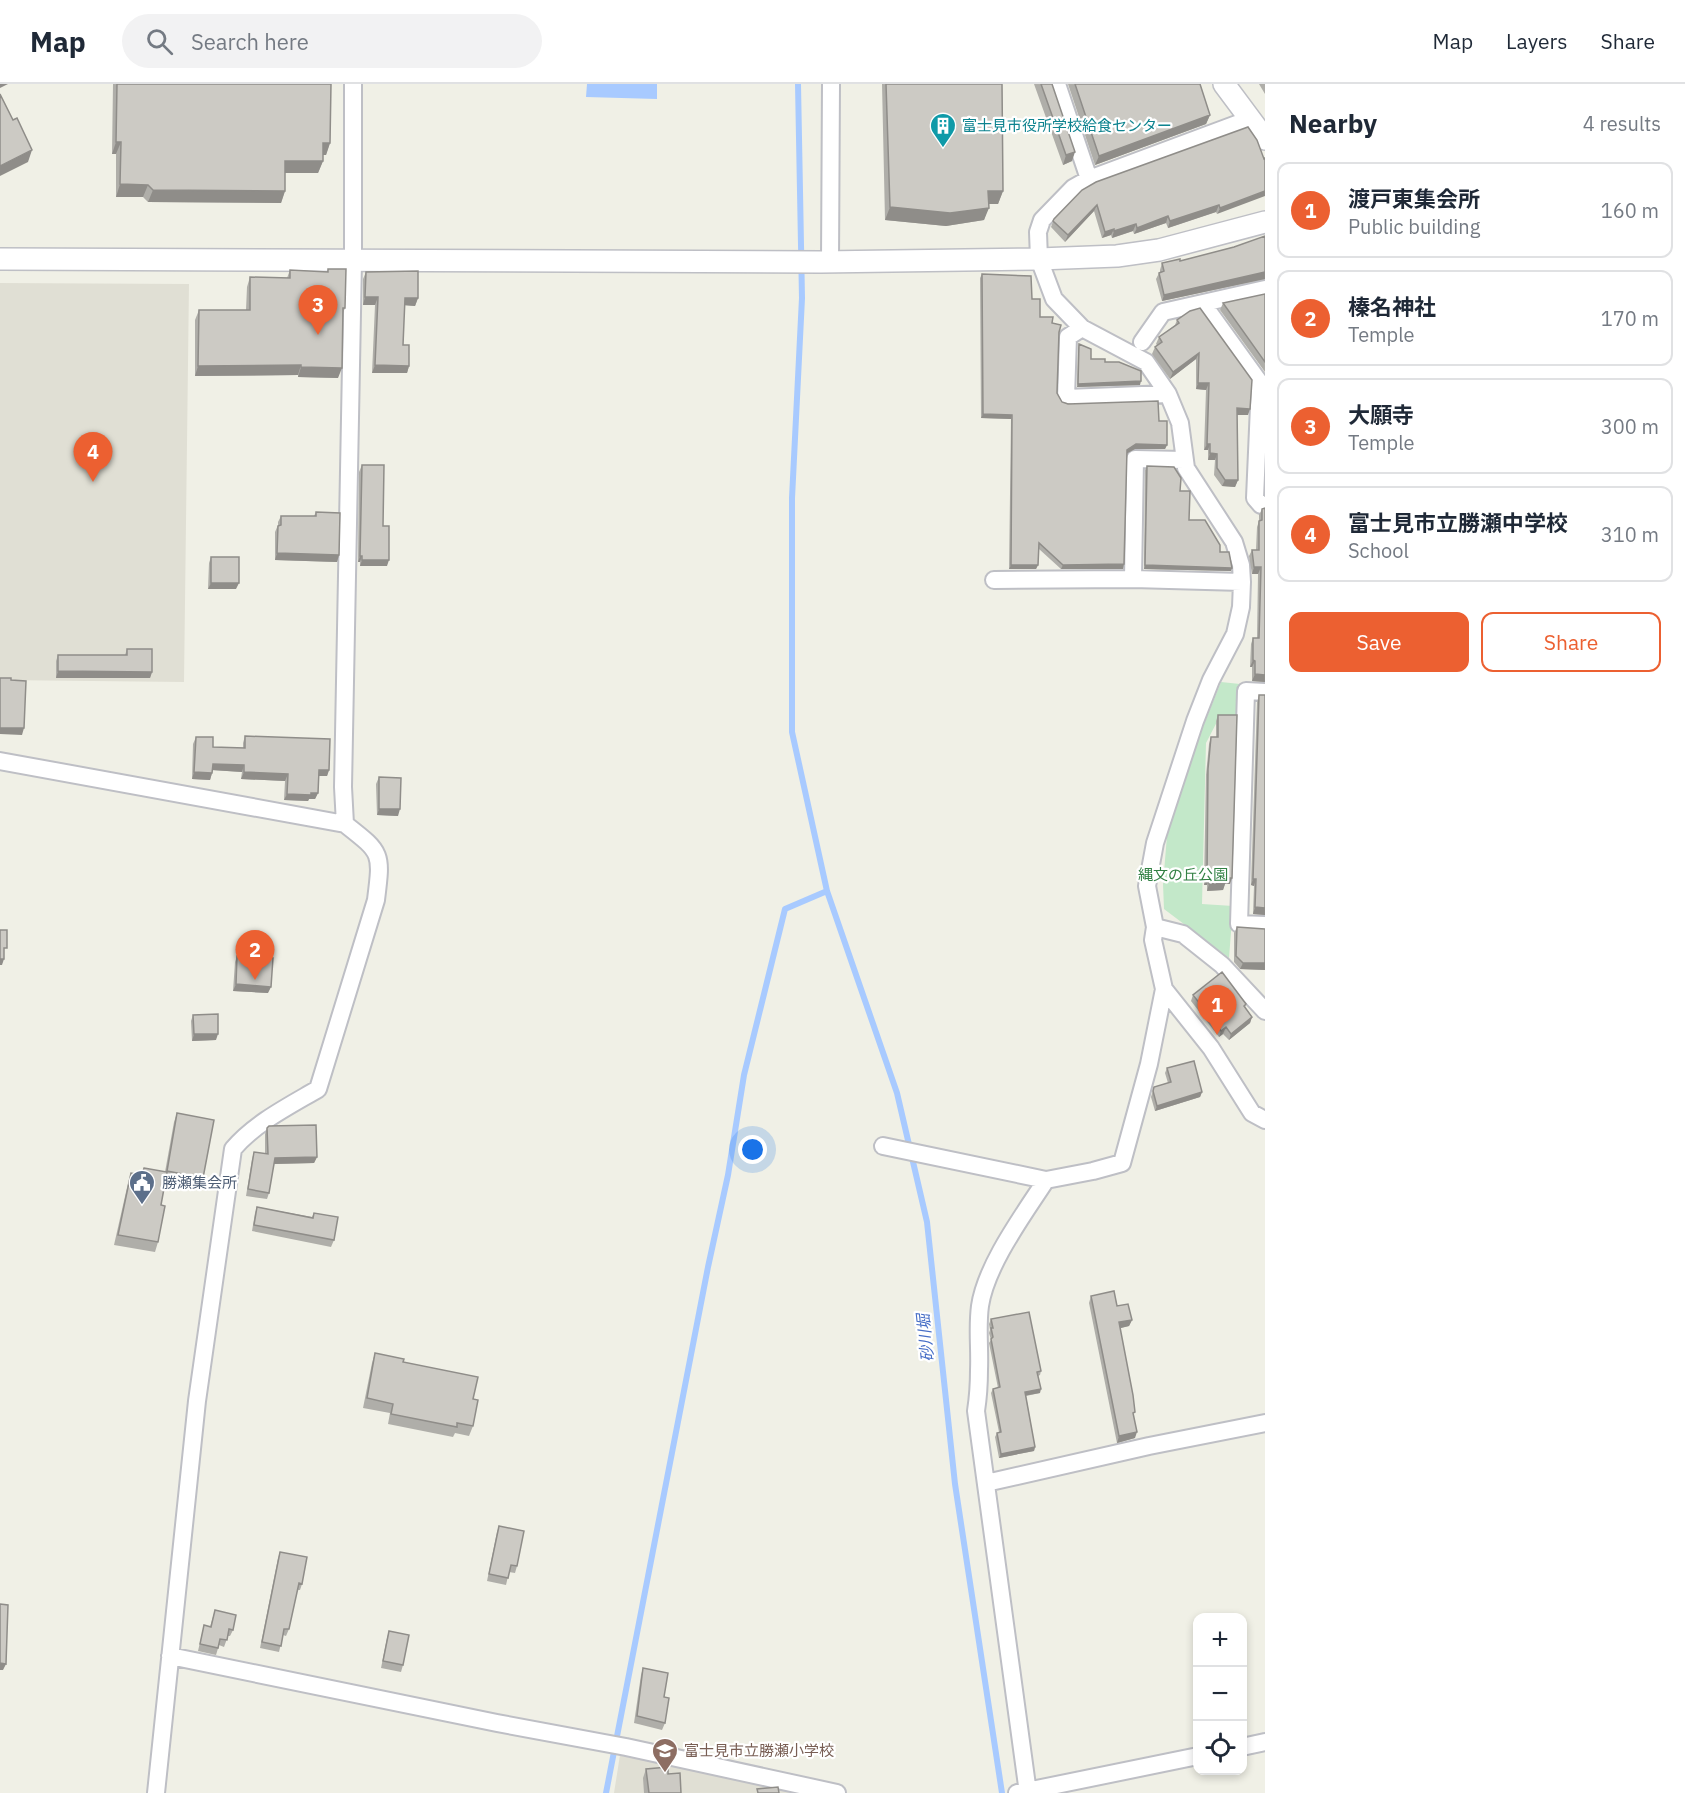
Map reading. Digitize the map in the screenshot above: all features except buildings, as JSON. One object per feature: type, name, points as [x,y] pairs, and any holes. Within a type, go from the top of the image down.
[{"type":"street","points":[[345,824],[343,763],[353,260],[353,84]]},
{"type":"street","points":[[823,262],[831,84]]},
{"type":"street","points":[[1057,84],[1089,179]]},
{"type":"street","points":[[1224,84],[1265,140]]},
{"type":"street","points":[[883,1146],[1046,1180],[1122,1163],[1149,1064],[1164,989],[1153,940],[1155,927],[1147,886],[1155,843],[1199,711],[1211,680],[1235,634],[1241,607],[1241,564],[1234,542],[1186,468],[1180,423],[1168,394],[1146,362],[1082,328],[1054,299],[1039,260],[1038,232],[1042,220],[1073,189],[1089,179],[1250,119]]},
{"type":"street","points":[[0,259],[765,262],[1039,260],[1118,256],[1159,250],[1265,222]]},
{"type":"street","points":[[1142,342],[1163,312],[1265,290]]},
{"type":"street","points":[[1203,304],[1260,383],[1255,498],[1261,505],[1265,505]]},
{"type":"street","points":[[1082,328],[1068,337],[1066,398],[1168,394]]},
{"type":"street","points":[[1133,579],[1135,459],[1184,460]]},
{"type":"street","points":[[994,580],[1133,579],[1242,582]]},
{"type":"street","points":[[1265,692],[1246,691],[1239,924],[1265,925]]},
{"type":"street","points":[[0,761],[345,824],[373,846],[378,856],[380,869],[376,900],[318,1089],[268,1120],[239,1141],[233,1149],[197,1401],[156,1793]]},
{"type":"street","points":[[1155,927],[1183,934],[1222,965],[1265,1011]]},
{"type":"street","points":[[1164,989],[1211,1048],[1252,1113],[1265,1120]]},
{"type":"street","points":[[1046,1180],[1017,1225],[990,1274],[981,1303],[977,1335],[980,1368],[976,1411],[1024,1792],[1193,1757]]},
{"type":"street","points":[[986,1483],[1149,1446],[1265,1423]]},
{"type":"street","points":[[170,1656],[497,1724],[626,1747],[837,1793]]},
{"type":"street","points":[[1247,1746],[1265,1742]]},
{"type":"shaded area","points":[[0,283],[189,284],[184,682],[0,680]]},
{"type":"shaded area","name":"富士見市立勝瀬小学校","points":[[620,1755],[807,1793],[614,1793]]},
{"type":"green space","name":"縄文の丘公園","points":[[1221,682],[1240,684],[1238,718],[1219,718],[1206,743],[1202,904],[1233,906],[1229,958],[1164,909],[1163,884],[1167,836],[1200,734]]},
{"type":"water","points":[[587,84],[657,84],[657,99],[586,97]]},
{"type":"waterway","name":"砂川堀","points":[[798,84],[802,298],[792,498],[792,732],[827,891],[897,1093],[927,1222],[955,1484],[1002,1793]]},
{"type":"waterway","points":[[606,1793],[708,1267],[728,1175],[744,1075],[785,909],[827,891]]},
{"type":"place","name":"富士見市役所学校給食センター","points":[[943,149]]},
{"type":"place","name":"大願寺","points":[[318,335]]},
{"type":"place","name":"富士見市立勝瀬中学校","points":[[93,482]]},
{"type":"place","name":"榛名神社","points":[[255,980]]},
{"type":"place","name":"渡戸東集会所","points":[[1217,1035]]},
{"type":"place","name":"勝瀬集会所","points":[[142,1206]]},
{"type":"place","name":"富士見市立勝瀬小学校","points":[[665,1774]]}]
